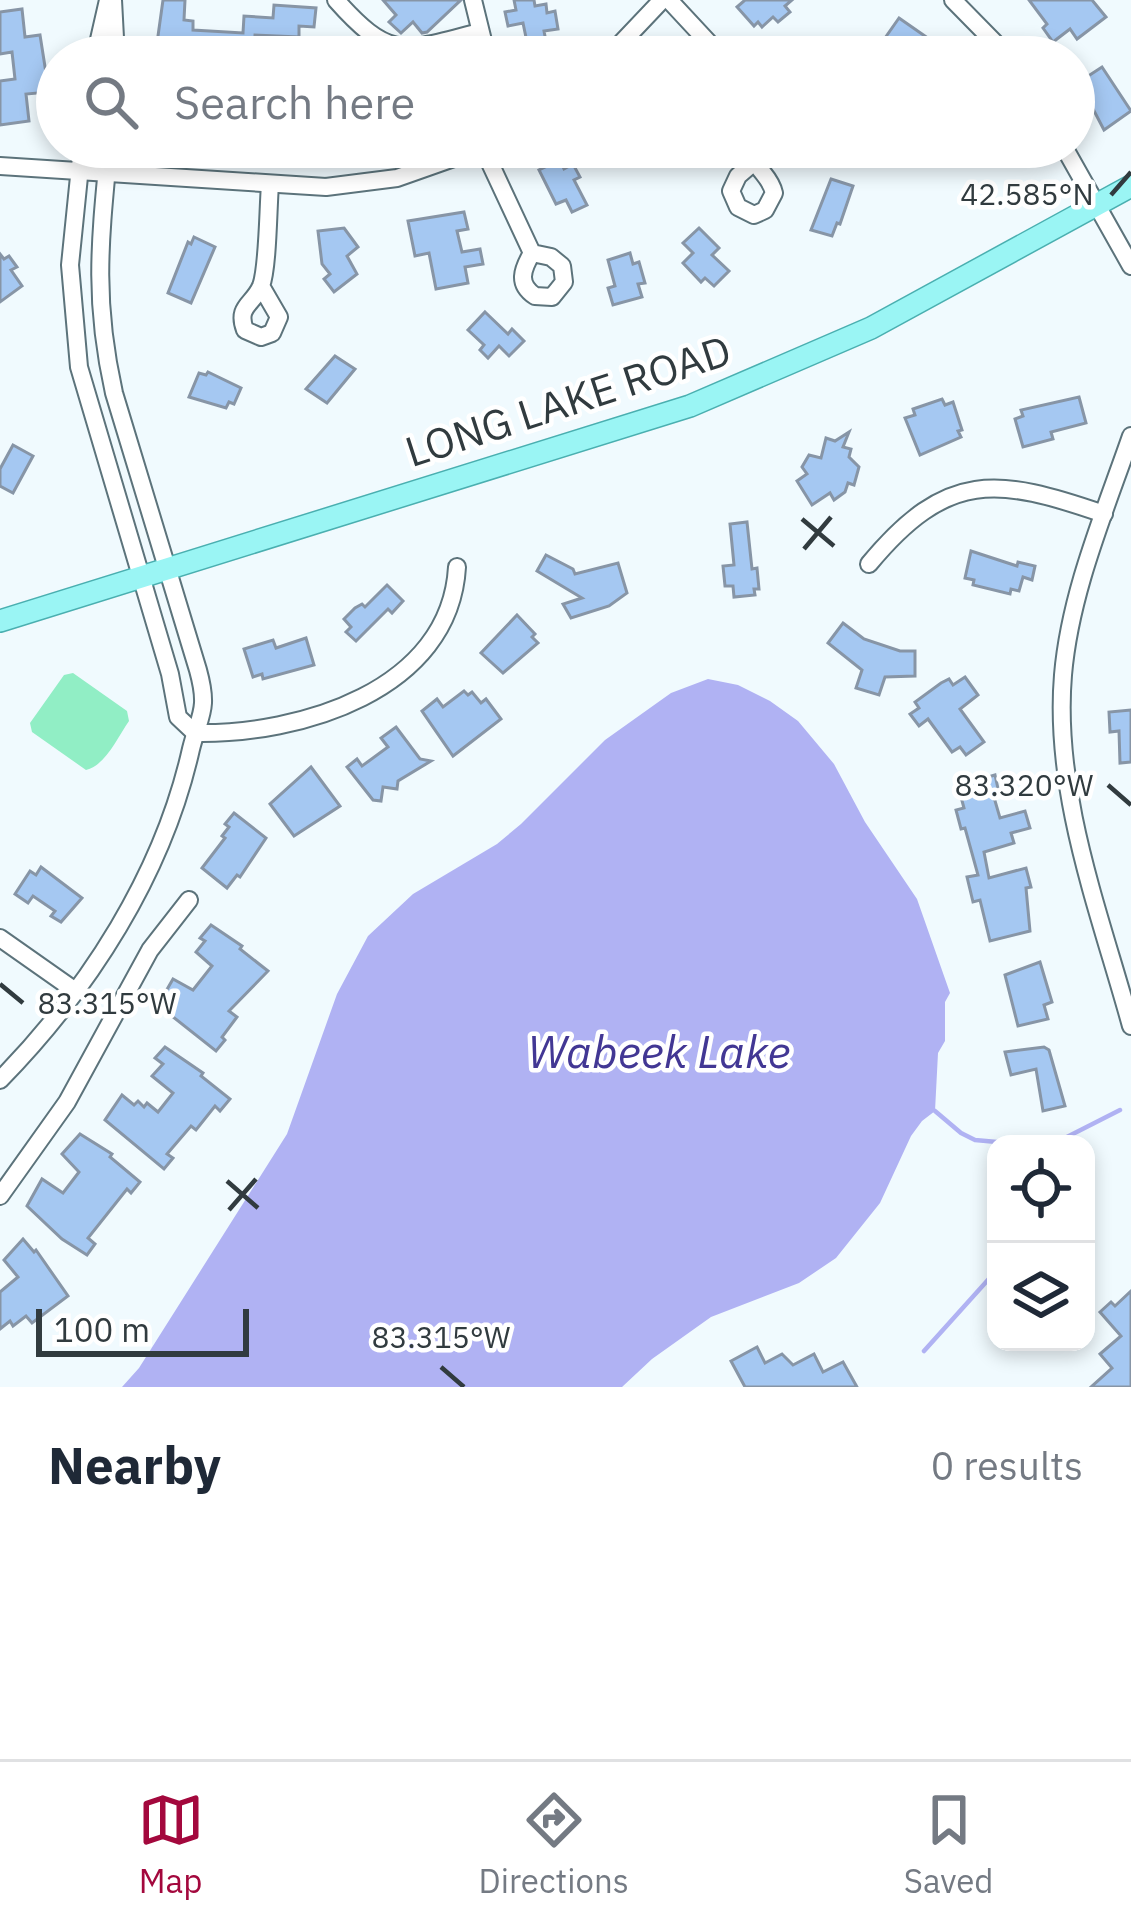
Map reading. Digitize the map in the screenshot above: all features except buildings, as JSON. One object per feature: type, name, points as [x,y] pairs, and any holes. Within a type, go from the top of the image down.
[{"type":"main road","name":"LONG LAKE ROAD","points":[[0,621],[690,406],[872,328],[1131,186]]},
{"type":"street","points":[[101,36],[111,0]]},
{"type":"street","points":[[111,0],[114,36]]},
{"type":"street","points":[[336,0],[370,36]]},
{"type":"street","points":[[473,0],[481,36]]},
{"type":"street","points":[[629,36],[665,0],[701,36]]},
{"type":"street","points":[[953,0],[988,36]]},
{"type":"street","points":[[463,36],[480,32]]},
{"type":"street","points":[[0,166],[326,187],[432,168]]},
{"type":"street","points":[[79,168],[70,266],[79,368],[170,674],[178,717],[195,733],[274,728],[322,714],[378,687],[436,638],[453,604],[457,567]]},
{"type":"street","points":[[0,1080],[107,945],[149,873],[183,786],[206,707],[104,351],[97,279],[107,168]]},
{"type":"street","points":[[493,168],[532,253]]},
{"type":"street","points":[[1076,168],[1131,266]]},
{"type":"street","points":[[261,286],[270,185]]},
{"type":"street","points":[[1131,436],[1079,592],[1066,650],[1062,740],[1077,830],[1131,1026]]},
{"type":"street","points":[[869,564],[912,517],[943,499],[972,490],[1021,488],[1104,514]]},
{"type":"street","points":[[0,1196],[68,1102],[150,950],[189,900]]},
{"type":"street","points":[[0,938],[74,990]]},
{"type":"green space","points":[[73,673],[127,711],[129,721],[105,757],[86,770],[32,732],[30,723],[64,675]]},
{"type":"water","name":"Wabeek Lake","points":[[708,679],[738,685],[770,701],[798,721],[834,764],[865,822],[917,899],[950,993],[945,1002],[945,1041],[938,1053],[935,1111],[911,1136],[880,1203],[836,1258],[799,1283],[711,1317],[622,1387],[122,1387],[139,1368],[287,1134],[337,994],[368,936],[413,894],[497,844],[605,740],[671,693]]},
{"type":"waterway","points":[[935,1111],[961,1133],[997,1142],[1059,1141],[1120,1110]]},
{"type":"waterway","points":[[924,1351],[987,1281]]}]
